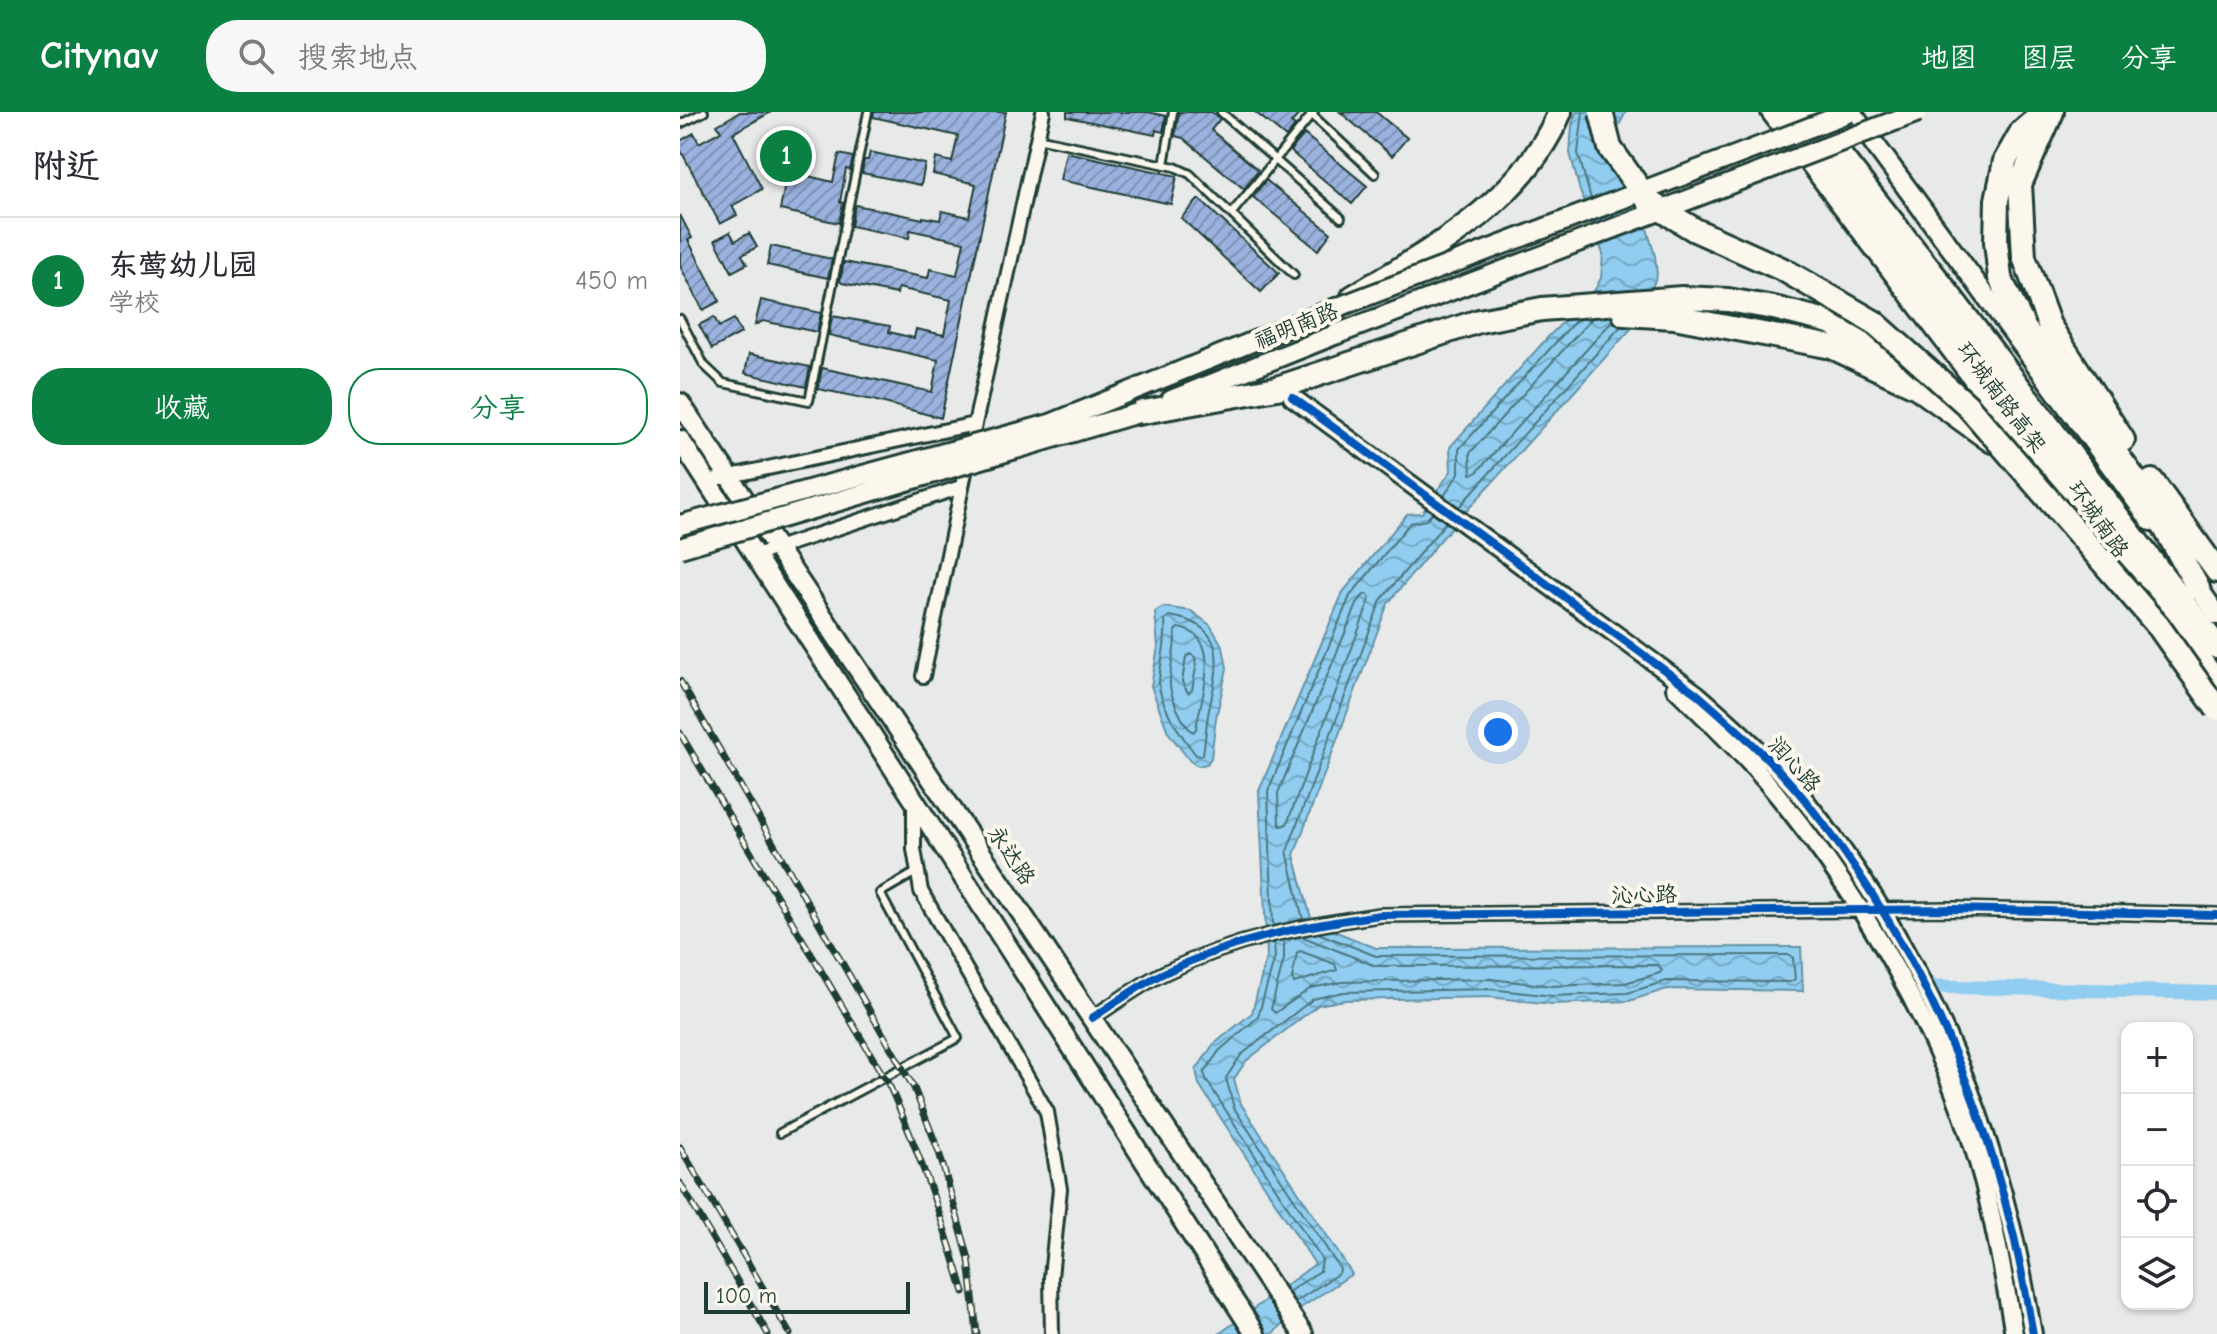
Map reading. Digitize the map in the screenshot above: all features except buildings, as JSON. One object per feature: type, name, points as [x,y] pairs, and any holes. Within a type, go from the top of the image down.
[{"type":"highway","points":[[1333,309],[1455,236],[1518,180],[1550,134],[1560,112]]},
{"type":"highway","points":[[1601,112],[1610,148],[1649,202],[1695,230],[1784,270],[1874,322],[1967,405],[2128,588],[2217,709]]},
{"type":"highway","name":"环城南路高架","points":[[1786,112],[2217,683]]},
{"type":"highway","name":"环城南路高架","points":[[1806,112],[2217,647]]},
{"type":"highway","points":[[2044,112],[2022,131],[2005,161],[1997,200],[1996,242],[2000,278],[2025,329],[2147,496],[2198,588]]},
{"type":"highway","points":[[2052,112],[2020,184],[2024,257],[2049,325],[2124,442],[2217,571]]},
{"type":"highway","points":[[1138,413],[1277,388],[1479,321],[1542,309],[1682,298],[1728,300],[1830,322],[1948,387]]},
{"type":"highway","points":[[1542,309],[1674,317],[1832,347],[1917,387],[2039,474]]},
{"type":"main road","name":"环城南路","points":[[1771,112],[1977,384],[2114,581],[2217,721]]},
{"type":"main road","name":"福明南路","points":[[680,525],[1050,424],[1333,309],[1850,112]]},
{"type":"main road","name":"环城南路","points":[[1850,112],[2217,615]]},
{"type":"main road","name":"福明南路","points":[[680,548],[1138,413],[1918,112]]},
{"type":"main road","name":"永达路","points":[[680,403],[1303,1334]]},
{"type":"main road","points":[[680,440],[1255,1334]]},
{"type":"street","points":[[923,676],[1043,112]]},
{"type":"street","name":"润心路","points":[[1292,397],[1697,694],[1750,740],[1804,799],[1881,909],[1943,1025],[1968,1084],[2011,1222],[2033,1334]]},
{"type":"street","points":[[707,481],[975,424]]},
{"type":"street","points":[[756,555],[961,487]]},
{"type":"street","name":"润心路","points":[[1644,656],[1734,746],[1786,805],[1860,910],[1894,965],[1950,1084],[1982,1178],[2002,1263],[2014,1334]]},
{"type":"street","points":[[914,800],[914,849],[921,891],[1047,1112],[1060,1189],[1051,1277],[1052,1334]]},
{"type":"street","name":"沁心路","points":[[1092,1018],[1163,973],[1228,946],[1294,928],[1380,915],[1881,909],[2217,915]]},
{"type":"lane","points":[[680,124],[704,112]]},
{"type":"lane","points":[[680,319],[704,365],[723,383],[809,401],[868,112]]},
{"type":"lane","points":[[1164,165],[1173,112]]},
{"type":"lane","points":[[1221,112],[1341,218]]},
{"type":"lane","points":[[1232,213],[1311,113],[1375,174]]},
{"type":"lane","points":[[1037,138],[1164,165],[1190,174],[1294,275]]},
{"type":"lane","points":[[780,1133],[958,1038],[880,893],[918,871]]},
{"type":"water","points":[[1576,112],[1626,112],[1617,129],[1615,143],[1639,201],[1655,256],[1657,275],[1639,320],[1443,537],[1388,603],[1294,855],[1312,922],[1376,948],[1801,947],[1803,991],[1667,989],[1629,1001],[1552,1004],[1489,997],[1345,1000],[1318,1005],[1246,1061],[1234,1079],[1241,1104],[1352,1274],[1302,1307],[1272,1334],[1219,1334],[1315,1264],[1199,1084],[1196,1070],[1213,1045],[1252,1013],[1267,955],[1259,791],[1343,592],[1407,514],[1422,513],[1451,471],[1450,447],[1548,337],[1595,290],[1601,278],[1603,254],[1570,153]]},
{"type":"water","points":[[1163,607],[1191,611],[1210,625],[1223,647],[1227,668],[1211,758],[1207,764],[1198,766],[1190,761],[1168,732],[1151,686],[1158,647],[1155,612]]},
{"type":"waterway","points":[[1913,986],[2217,993]]},
{"type":"railway","points":[[680,681],[914,1088],[939,1152],[969,1259],[977,1334]]},
{"type":"railway","points":[[680,733],[890,1087],[930,1188],[964,1292]]},
{"type":"railway","points":[[680,1147],[790,1334]]},
{"type":"railway","points":[[680,1183],[768,1334]]},
{"type":"cycle path","points":[[1292,397],[1697,694],[1767,758],[1805,800],[1873,896],[1903,947],[1955,1053],[1995,1164],[2017,1249],[2033,1334]]},
{"type":"cycle path","points":[[1092,1018],[1156,977],[1219,950],[1297,929],[1380,915],[1954,909],[2217,915]]},
{"type":"place","name":"东莺幼儿园","points":[[786,156]]}]
